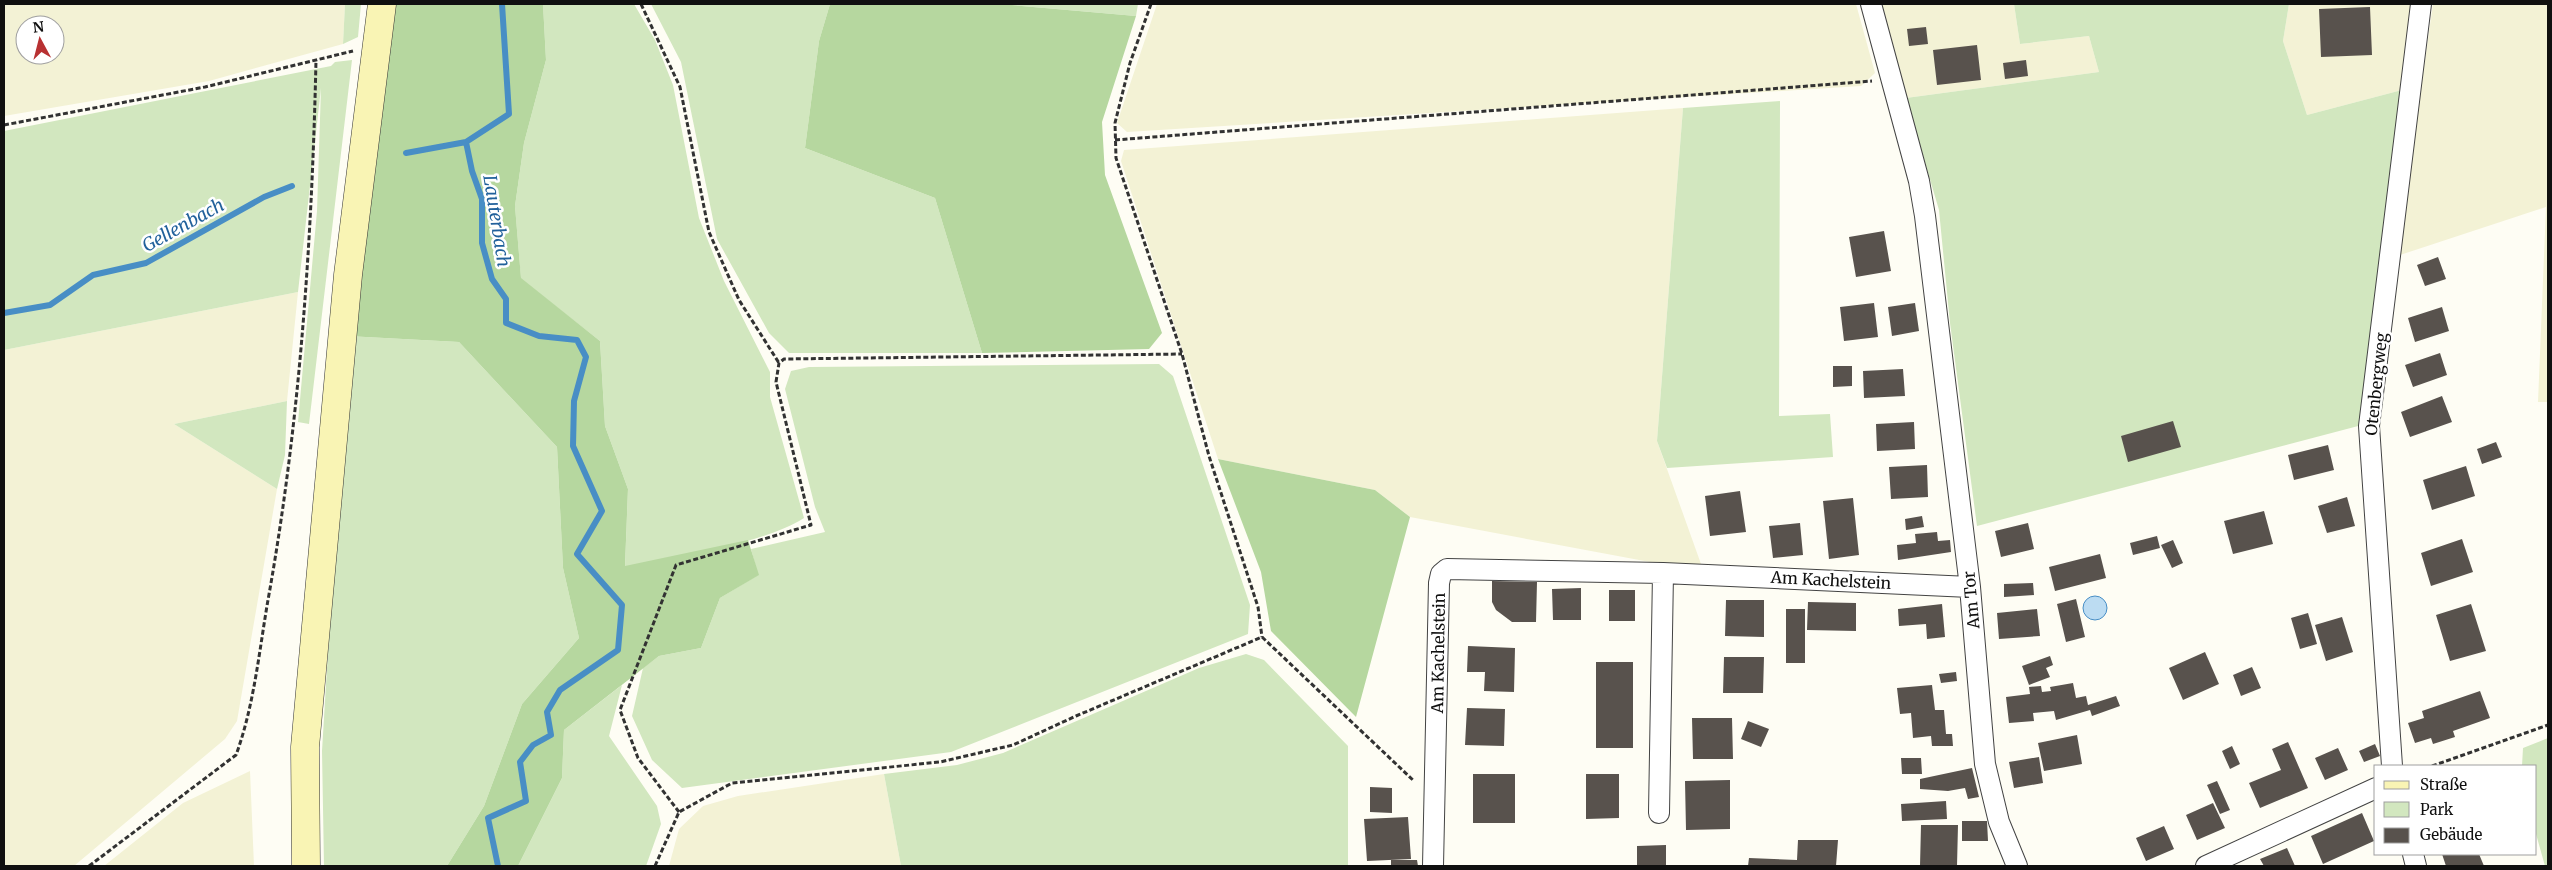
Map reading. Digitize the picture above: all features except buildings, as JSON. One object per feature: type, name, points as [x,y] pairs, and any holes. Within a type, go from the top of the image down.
[{"type":"main road","points":[[306,866],[305,747],[348,276],[382,4]]},
{"type":"street","name":"Am Tor","points":[[1871,4],[1919,180],[1940,330],[1970,587],[1985,764],[1999,822],[2017,866]]},
{"type":"street","name":"Otenbergweg","points":[[2392,765],[2369,426],[2421,4]]},
{"type":"street","name":"Am Kachelstein","points":[[1433,866],[1433,799],[1436,778],[1440,574],[1447,569],[1663,573],[1970,587]]},
{"type":"street","points":[[1659,813],[1663,573]]},
{"type":"street","points":[[2206,866],[2374,789]]},
{"type":"path","points":[[641,4],[680,88],[709,232],[739,300],[779,363],[776,382],[811,525],[676,565],[620,710],[638,758],[679,812]]},
{"type":"path","points":[[1151,4],[1128,72],[1115,123],[1116,158],[1182,354],[1209,456],[1258,607],[1262,637],[1433,799]]},
{"type":"path","points":[[4,125],[205,87],[376,46]]},
{"type":"path","points":[[89,866],[236,755],[246,728],[274,568],[290,456],[312,209],[316,60]]},
{"type":"path","points":[[1115,140],[1892,80]]},
{"type":"path","points":[[779,363],[784,359],[1182,354]]},
{"type":"path","points":[[655,866],[679,812],[732,784],[940,762],[1013,745],[1076,716],[1262,637]]},
{"type":"path","points":[[2435,765],[2548,725]]},
{"type":"green space","points":[[4,4],[345,4],[343,44],[209,81],[4,116]]},
{"type":"green space","points":[[345,4],[361,4],[358,37],[343,44]]},
{"type":"green space","points":[[395,4],[543,4],[546,60],[524,143],[515,206],[521,278],[600,341],[605,426],[628,489],[625,566],[748,540],[759,575],[720,598],[701,648],[659,656],[564,730],[562,778],[518,866],[447,866],[484,806],[522,704],[579,638],[563,568],[557,447],[459,342],[347,336]]},
{"type":"green space","points":[[543,4],[634,4],[655,40],[673,85],[699,218],[724,281],[770,372],[770,397],[804,518],[786,527],[765,536],[718,548],[625,567],[628,489],[605,426],[600,341],[521,279],[515,206],[524,143],[546,60]]},
{"type":"green space","points":[[651,4],[830,4],[819,41],[805,148],[935,198],[982,353],[789,353],[769,333],[717,239],[681,62]]},
{"type":"green space","points":[[830,4],[1000,4],[1136,16],[1102,122],[1105,175],[1162,333],[1149,349],[982,353],[935,198],[805,148],[819,41]]},
{"type":"green space","points":[[1000,4],[1138,4],[1136,16]]},
{"type":"green space","points":[[1157,4],[1856,4],[1875,73],[1861,86],[1127,132],[1117,123]]},
{"type":"green space","points":[[1882,4],[2014,4],[2020,44],[2089,36],[2099,72],[1906,98]]},
{"type":"green space","points":[[2014,4],[2289,4],[2283,41],[2307,115],[2402,90],[2362,425],[1977,526],[1950,323],[1939,210],[1906,98],[2099,72],[2089,36],[2020,44]]},
{"type":"green space","points":[[2289,4],[2412,4],[2402,90],[2307,115],[2283,41]]},
{"type":"green space","points":[[2433,4],[2548,4],[2548,402],[2538,402],[2546,207],[2397,256]]},
{"type":"green space","points":[[352,60],[309,424],[298,422],[317,211],[321,88],[298,292],[4,350],[4,131],[331,66],[335,62]]},
{"type":"green space","points":[[1780,101],[1779,416],[1830,414],[1833,457],[1667,468],[1657,441],[1683,108]]},
{"type":"green space","points":[[1683,108],[1657,441],[1701,564],[1666,565],[1410,517],[1375,490],[1218,459],[1121,161],[1124,150]]},
{"type":"green space","points":[[298,292],[287,401],[174,424],[277,489],[237,721],[225,739],[74,866],[4,866],[4,350]]},
{"type":"green space","points":[[347,336],[459,342],[557,447],[563,568],[579,638],[522,704],[484,806],[447,866],[324,866],[322,751]]},
{"type":"green space","points":[[1159,364],[1173,376],[1250,605],[1248,634],[951,752],[682,788],[652,760],[632,716],[643,668],[659,656],[701,648],[720,598],[758,575],[751,549],[825,532],[815,507],[785,389],[791,371],[809,367]]},
{"type":"green space","points":[[287,401],[285,455],[277,489],[174,424]]},
{"type":"green space","points":[[1218,459],[1375,490],[1410,517],[1356,717],[1271,631],[1261,572]]},
{"type":"green space","points":[[1246,654],[1264,660],[1348,746],[1348,866],[901,866],[884,774],[957,765],[1003,753],[1199,668]]},
{"type":"green space","points":[[622,685],[609,736],[657,806],[661,824],[646,866],[518,866],[562,778],[564,730]]},
{"type":"green space","points":[[2548,738],[2548,866],[2545,866],[2537,838],[2537,765],[2522,765],[2523,748]]},
{"type":"green space","points":[[250,771],[254,866],[104,866],[183,803]]},
{"type":"green space","points":[[884,774],[901,866],[669,866],[679,829],[703,806],[738,796]]},
{"type":"water","points":[[2095,596],[2103,600],[2107,608],[2103,616],[2095,620],[2087,616],[2083,608],[2087,600]]},
{"type":"waterway","name":"Lauterbach","points":[[498,866],[488,818],[526,801],[520,762],[533,745],[551,735],[547,712],[560,690],[618,650],[622,605],[577,554],[602,511],[573,446],[574,401],[586,357],[577,340],[539,336],[506,323],[506,299],[492,279],[482,243],[482,199],[472,171],[466,142],[509,114],[502,4]]},
{"type":"waterway","name":"Gellenbach","points":[[406,153],[466,142]]},
{"type":"waterway","name":"Gellenbach","points":[[4,313],[50,305],[93,275],[146,263],[264,197],[292,186]]}]
